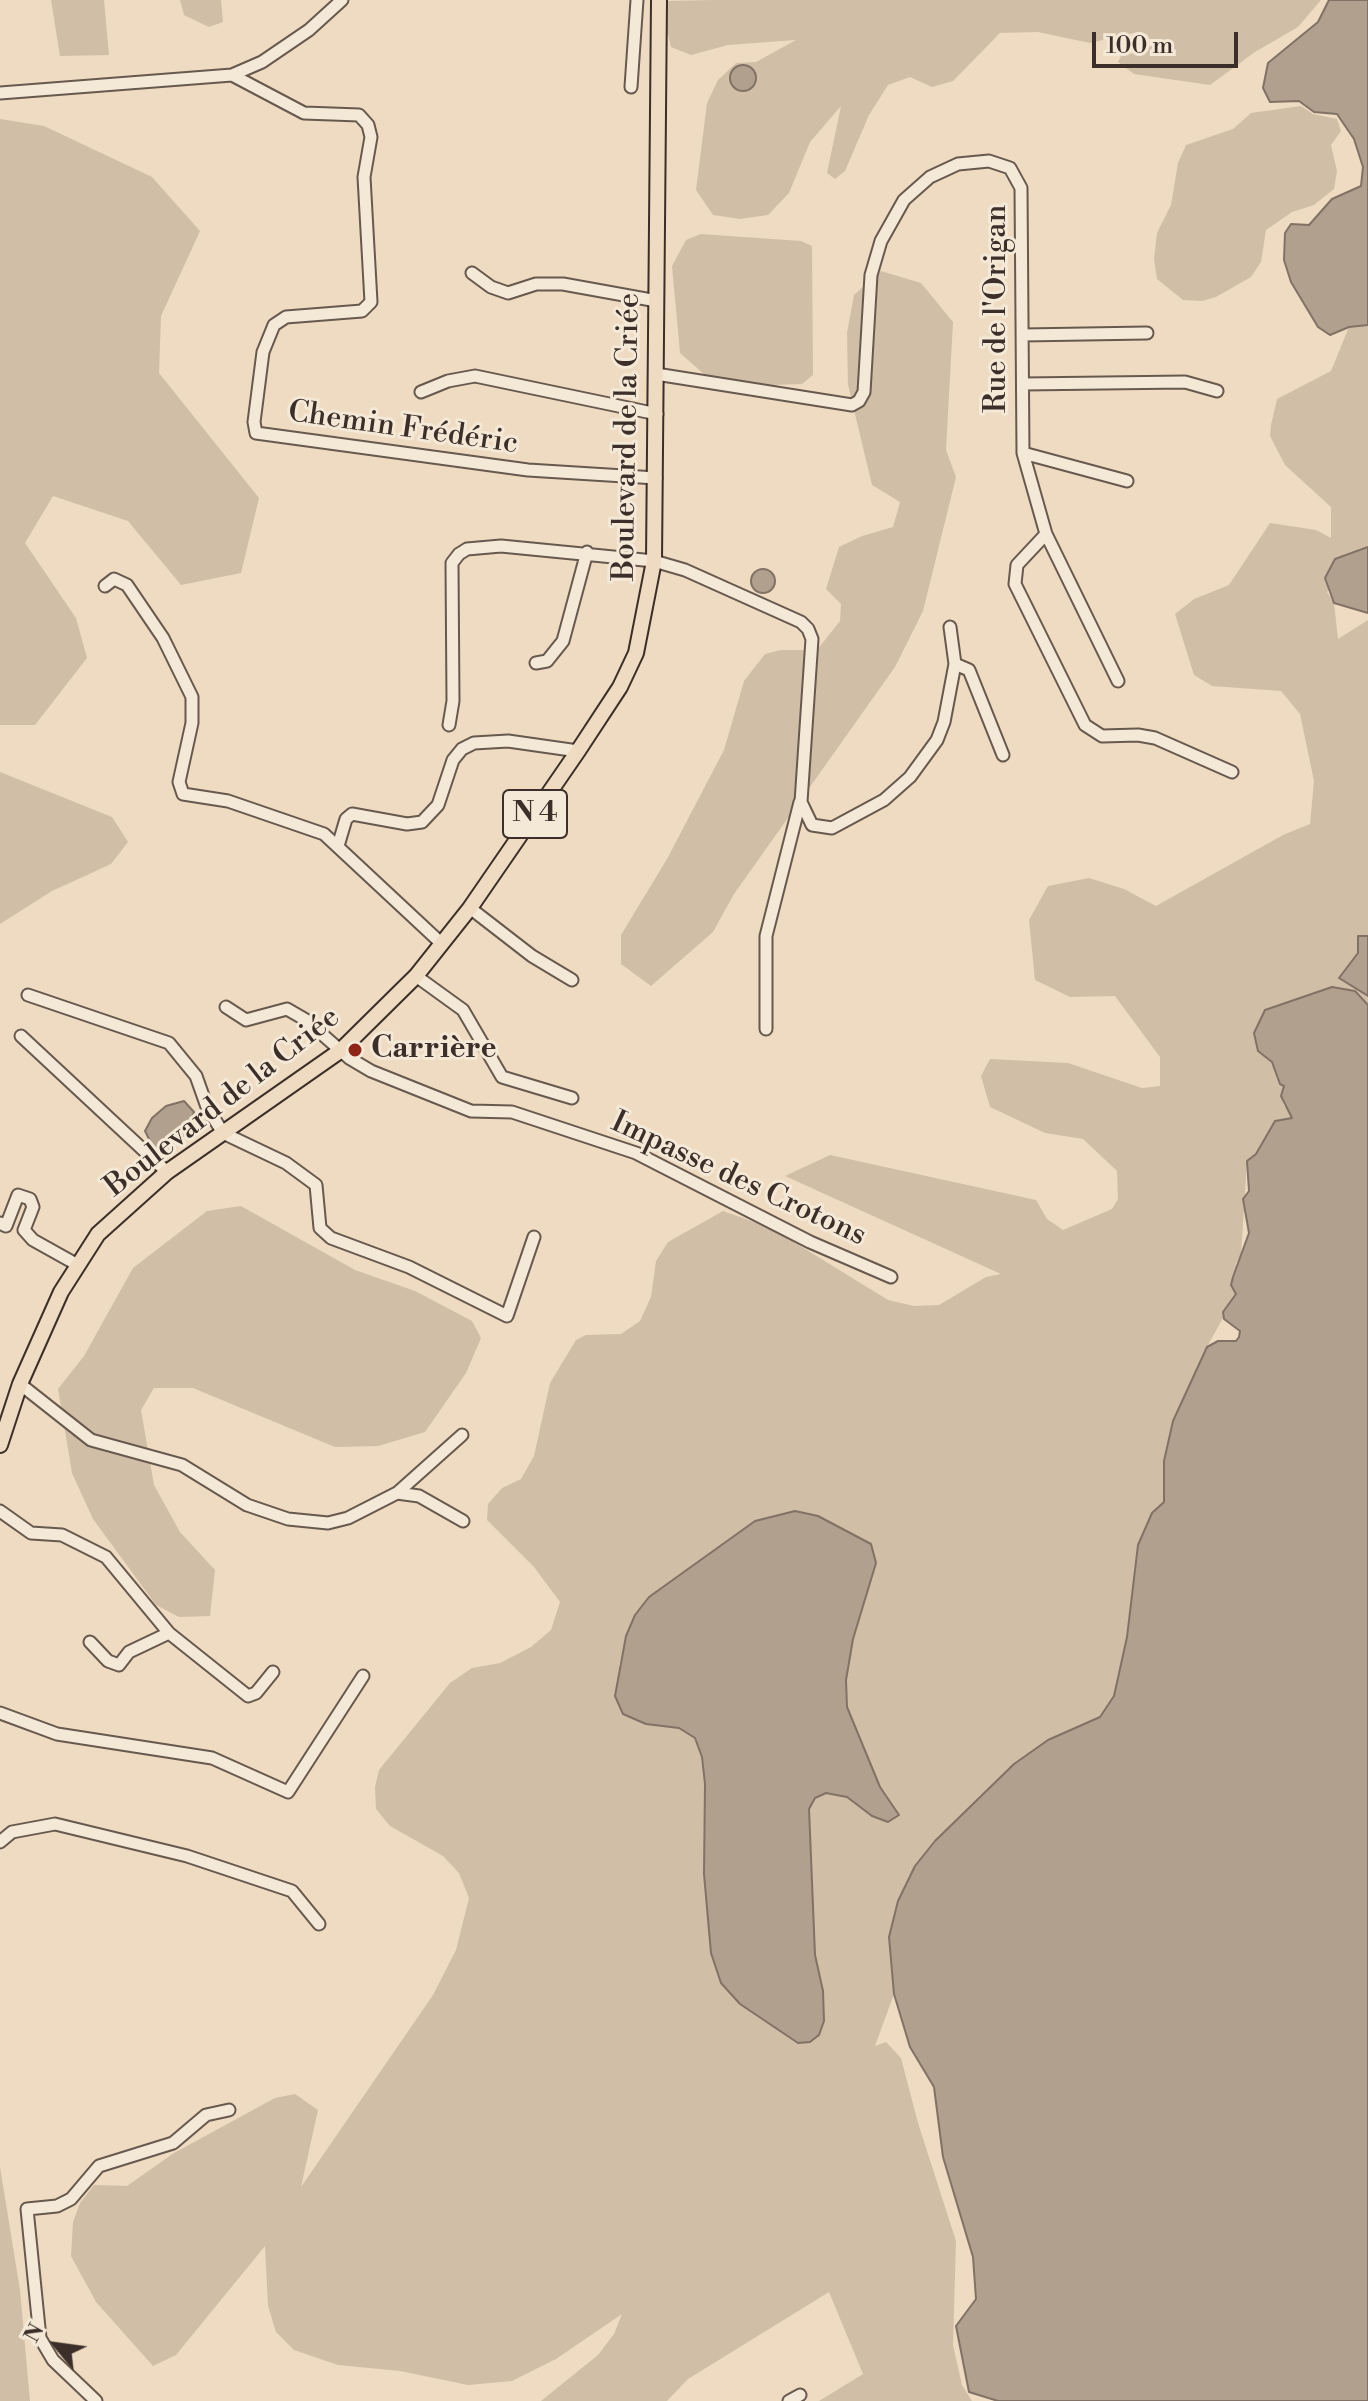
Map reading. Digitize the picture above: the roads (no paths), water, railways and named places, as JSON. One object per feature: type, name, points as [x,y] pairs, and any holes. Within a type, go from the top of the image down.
[{"type":"main road","name":"Boulevard de la Criée","points":[[0,1445],[3,1426],[20,1384],[76,1264],[98,1234],[167,1172],[340,1051],[416,976],[470,908],[578,751],[620,687],[636,653],[654,561],[659,0]]},
{"type":"street","points":[[0,93],[232,75],[262,62],[309,30],[342,0]]},
{"type":"street","points":[[631,87],[637,0]]},
{"type":"street","points":[[637,18],[658,21]]},
{"type":"street","name":"Chemin Frédéric","points":[[232,75],[304,113],[359,115],[368,125],[371,137],[364,177],[371,302],[362,311],[286,317],[274,325],[263,352],[254,422],[256,433],[528,470],[656,478]]},
{"type":"street","name":"Rue de l'Origan","points":[[656,374],[852,405],[859,401],[864,392],[868,289],[881,241],[904,200],[930,177],[958,164],[980,162],[1003,164],[1010,168],[1021,188],[1023,453],[1046,534],[1118,681]]},
{"type":"street","points":[[472,273],[491,287],[508,293],[536,284],[563,284],[657,301]]},
{"type":"street","points":[[1023,335],[1147,333]]},
{"type":"street","points":[[421,392],[448,381],[475,376],[657,414]]},
{"type":"street","points":[[1023,384],[1185,382],[1217,391]]},
{"type":"street","points":[[1023,453],[1127,481]]},
{"type":"street","points":[[1046,534],[1017,565],[1015,584],[1085,725],[1102,736],[1155,738],[1232,772]]},
{"type":"street","points":[[449,725],[453,701],[452,563],[467,549],[501,546],[587,552],[654,561],[685,570],[801,622],[812,639],[801,802],[766,936],[766,1029]]},
{"type":"street","points":[[536,663],[547,661],[563,641],[587,552]]},
{"type":"street","points":[[105,586],[114,579],[127,585],[163,638],[192,697],[192,723],[179,782],[183,794],[215,798],[324,834],[442,944]]},
{"type":"street","points":[[801,802],[812,825],[821,829],[832,828],[884,800],[910,777],[937,740],[944,722],[955,664],[950,627]]},
{"type":"street","points":[[955,664],[969,670],[1003,755]]},
{"type":"street","points":[[338,846],[346,819],[352,814],[407,824],[422,822],[438,805],[453,760],[462,749],[474,743],[508,741],[578,751]]},
{"type":"street","points":[[470,908],[532,956],[572,980]]},
{"type":"street","points":[[416,976],[463,1010],[475,1024],[502,1077],[572,1098]]},
{"type":"street","points":[[28,995],[169,1043],[196,1076],[207,1107],[223,1133],[286,1163],[316,1185],[320,1228],[331,1238],[409,1267],[507,1316],[534,1237]]},
{"type":"street","name":"Impasse des Crotons","points":[[226,1007],[246,1020],[287,1009],[306,1020],[340,1051],[371,1071],[471,1111],[512,1112],[636,1153],[810,1242],[891,1277]]},
{"type":"street","points":[[21,1036],[167,1172]]},
{"type":"street","points":[[0,1223],[6,1226],[18,1195],[30,1199],[33,1207],[24,1230],[33,1240],[76,1264]]},
{"type":"street","points":[[20,1384],[91,1440],[182,1465],[247,1505],[288,1519],[338,1520],[397,1493],[462,1435]]},
{"type":"street","points":[[397,1493],[419,1496],[463,1521]]},
{"type":"street","points":[[0,1511],[31,1533],[62,1535],[84,1543],[106,1557],[169,1633],[248,1696],[256,1693],[273,1672]]},
{"type":"street","points":[[90,1642],[108,1661],[119,1665],[129,1652],[169,1633]]},
{"type":"street","points":[[0,1713],[57,1734],[212,1758],[288,1792],[363,1676]]},
{"type":"street","points":[[0,1842],[22,1829],[55,1824],[187,1856],[288,1889],[300,1897],[319,1924]]},
{"type":"street","points":[[96,2401],[53,2360],[40,2338],[27,2209],[57,2206],[71,2199],[99,2166],[173,2143],[206,2115],[229,2110]]},
{"type":"place","name":"Carrière","points":[[355,1050]]}]
